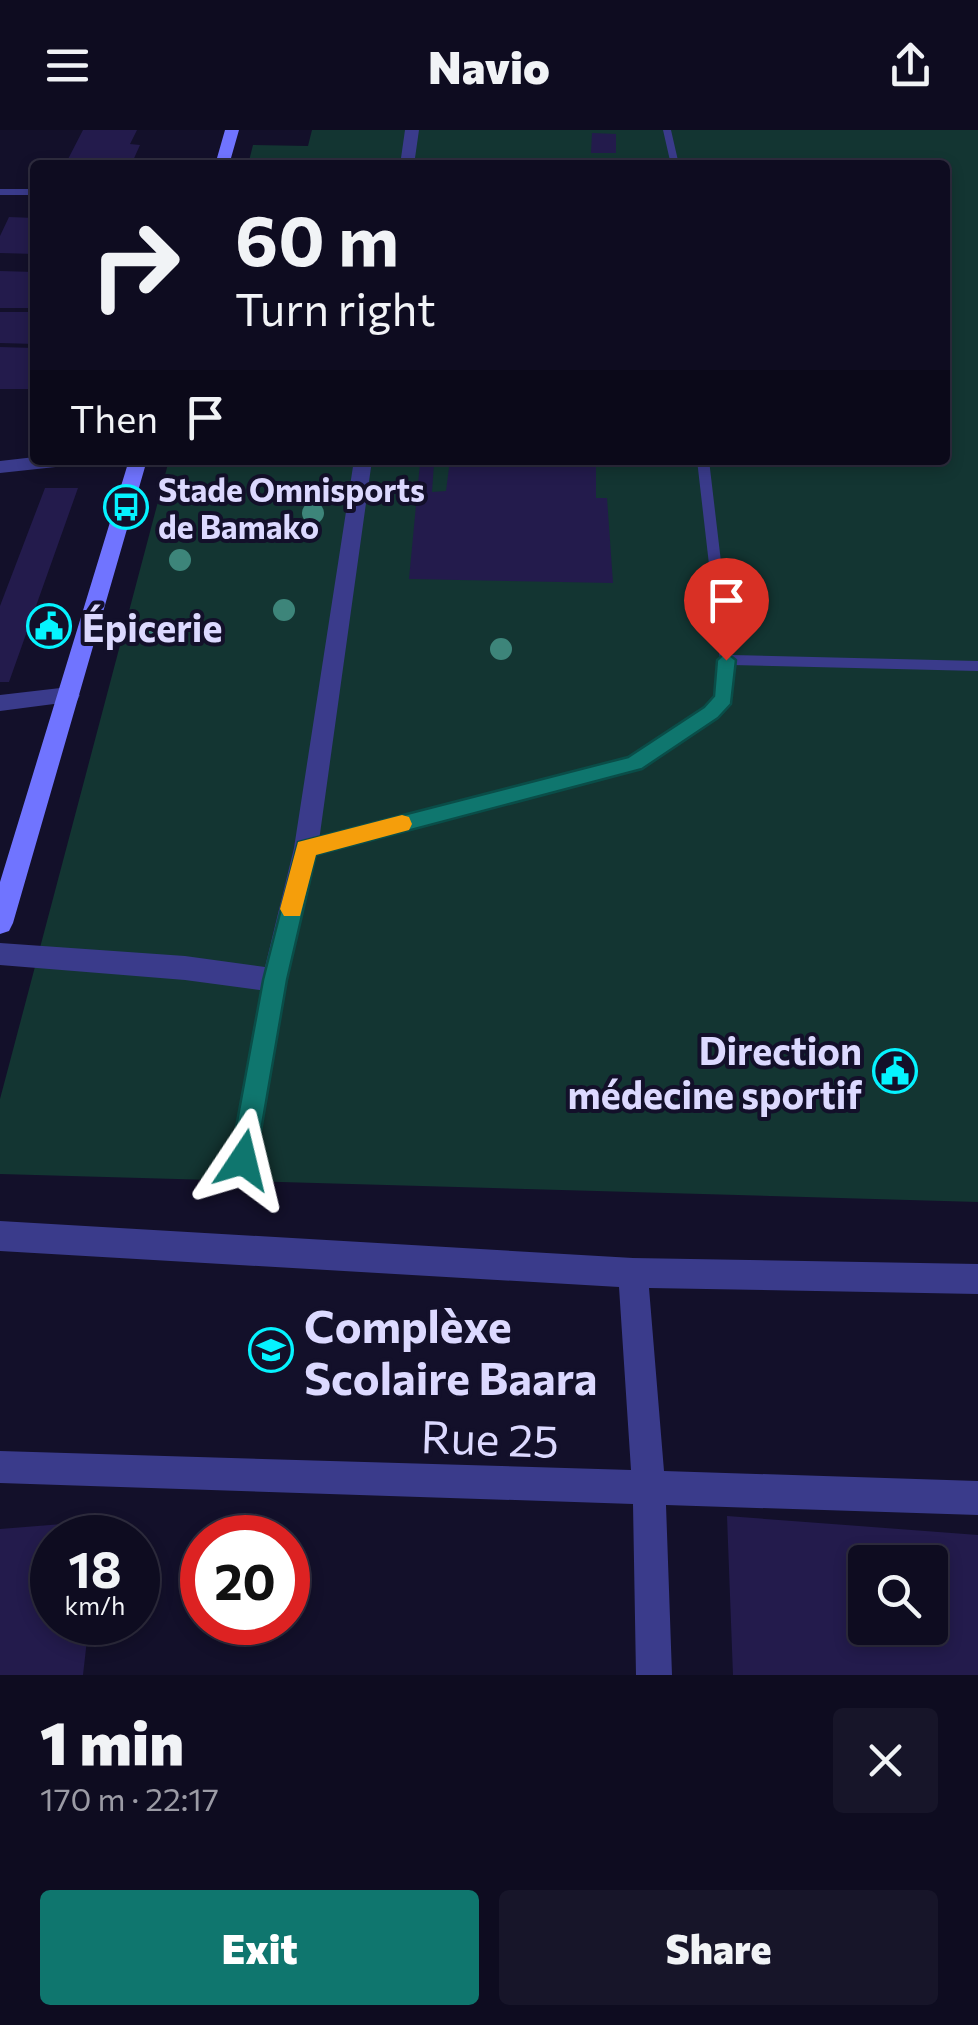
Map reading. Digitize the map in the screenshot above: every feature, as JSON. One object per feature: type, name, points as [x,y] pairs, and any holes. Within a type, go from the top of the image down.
[{"type":"main road","points":[[223,160],[232,130]]},
{"type":"main road","points":[[0,923],[137,465]]},
{"type":"street","points":[[408,160],[412,130]]},
{"type":"street","points":[[0,468],[30,464]]},
{"type":"street","points":[[0,954],[185,968],[275,980],[306,848],[362,465]]},
{"type":"street","points":[[0,704],[69,695]]},
{"type":"street","points":[[0,1236],[634,1273],[978,1279]]},
{"type":"street","points":[[634,1273],[649,1487],[654,1675]]},
{"type":"street","name":"Rue 25","points":[[0,1467],[978,1498]]},
{"type":"lane","points":[[667,130],[674,160]]},
{"type":"lane","points":[[0,192],[30,192]]},
{"type":"lane","points":[[306,848],[634,763],[711,713],[724,698],[726,660],[704,465]]},
{"type":"lane","points":[[726,660],[978,666]]},
{"type":"lane","points":[[243,1160],[275,980]]},
{"type":"green space","points":[[312,130],[978,130],[978,1202],[0,1174],[0,1099],[168,465],[950,465],[950,160],[249,160],[253,145],[308,146]]},
{"type":"building","points":[[83,130],[137,130],[130,144],[140,145],[133,160],[68,160]]},
{"type":"building","points":[[592,133],[616,134],[616,153],[591,153]]},
{"type":"building","points":[[9,217],[30,218],[30,254],[0,253],[0,236]]},
{"type":"building","points":[[0,271],[30,272],[30,308],[0,308]]},
{"type":"building","points":[[0,312],[30,312],[30,344],[0,343]]},
{"type":"building","points":[[0,347],[30,348],[30,389],[0,389]]},
{"type":"building","points":[[420,465],[434,465],[432,492],[446,491],[449,465],[596,465],[596,498],[607,498],[613,583],[409,579]]},
{"type":"building","points":[[45,488],[78,488],[9,682],[0,682],[0,606]]},
{"type":"building","points":[[727,1516],[978,1535],[978,1675],[733,1675]]},
{"type":"building","points":[[30,1527],[30,1645],[86,1645],[83,1675],[0,1675],[0,1529]]},
{"type":"slow traffic","points":[[292,909],[306,848],[402,824]]},
{"type":"place","name":"Stade Omnisports de Bamako","points":[[126,507]]},
{"type":"place","name":"Épicerie","points":[[49,626]]},
{"type":"place","name":"Direction médecine sportif","points":[[895,1071]]},
{"type":"place","name":"Complèxe Scolaire Baara","points":[[271,1350]]},
{"type":"route","points":[[243,1160],[275,980],[306,848],[634,763],[711,713],[724,698],[726,660]]}]
